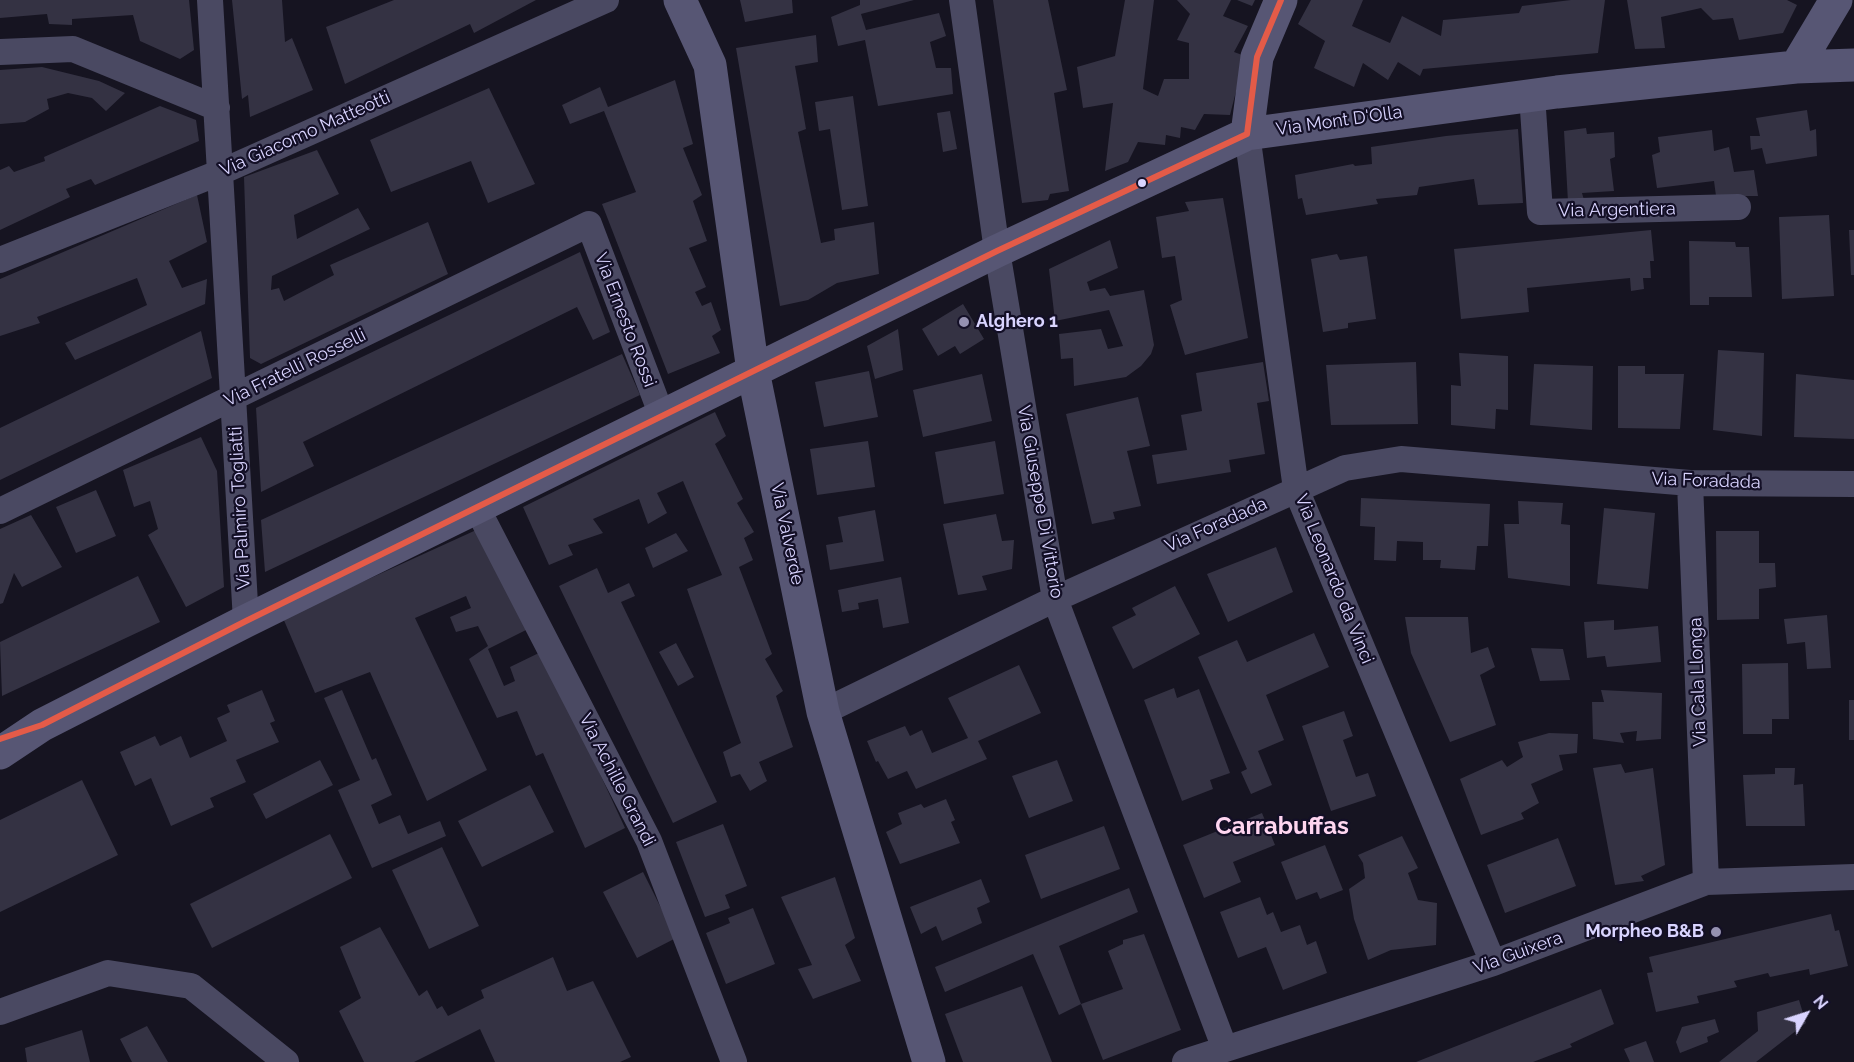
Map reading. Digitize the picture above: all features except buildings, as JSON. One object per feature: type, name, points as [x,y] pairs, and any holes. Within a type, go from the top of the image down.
[{"type":"street","name":"Via Palmiro Togliatti","points":[[210,0],[246,621]]},
{"type":"street","name":"Via Giacomo Matteotti","points":[[0,260],[221,172],[606,0]]},
{"type":"street","name":"Via Valverde","points":[[680,0],[710,65],[753,371],[823,712],[929,1062]]},
{"type":"street","name":"Via Giuseppe Di Vittorio","points":[[962,0],[997,251],[1055,599],[1225,1049]]},
{"type":"street","name":"Via Leonardo da Vinci","points":[[1281,0],[1257,57],[1246,134],[1296,489],[1493,963]]},
{"type":"street","points":[[1796,67],[1836,0]]},
{"type":"street","points":[[0,52],[73,49],[217,108]]},
{"type":"street","name":"Via Mont D'Olla","points":[[42,725],[246,621],[997,251],[1246,134],[1532,95],[1796,67],[1854,66]]},
{"type":"street","name":"Via Argentiera","points":[[1532,95],[1540,212],[1738,207]]},
{"type":"street","name":"Via Fratelli Rosselli","points":[[0,511],[589,224]]},
{"type":"street","name":"Via Ernesto Rossi","points":[[589,224],[662,416]]},
{"type":"street","name":"Via Foradada","points":[[823,712],[1055,599],[1344,468],[1401,459],[1690,483],[1854,484]]},
{"type":"street","name":"Via Cala Llonga","points":[[1690,483],[1706,882]]},
{"type":"street","name":"Via Achille Grandi","points":[[477,508],[649,841],[734,1062]]},
{"type":"street","points":[[0,739],[42,725]]},
{"type":"street","points":[[0,753],[42,725]]},
{"type":"street","name":"Via Guixera","points":[[1185,1062],[1493,963],[1706,882],[1854,877]]},
{"type":"street","points":[[0,1012],[108,973],[191,986],[286,1062]]},
{"type":"transit line","points":[[0,739],[42,725],[246,621],[997,251],[1247,134],[1257,57],[1281,0]]},
{"type":"place","name":"Alghero 1","points":[[964,322]]},
{"type":"place","name":"Morpheo B&B","points":[[1716,932]]},
{"type":"district","name":"Carrabuffas","points":[[1282,827]]}]
